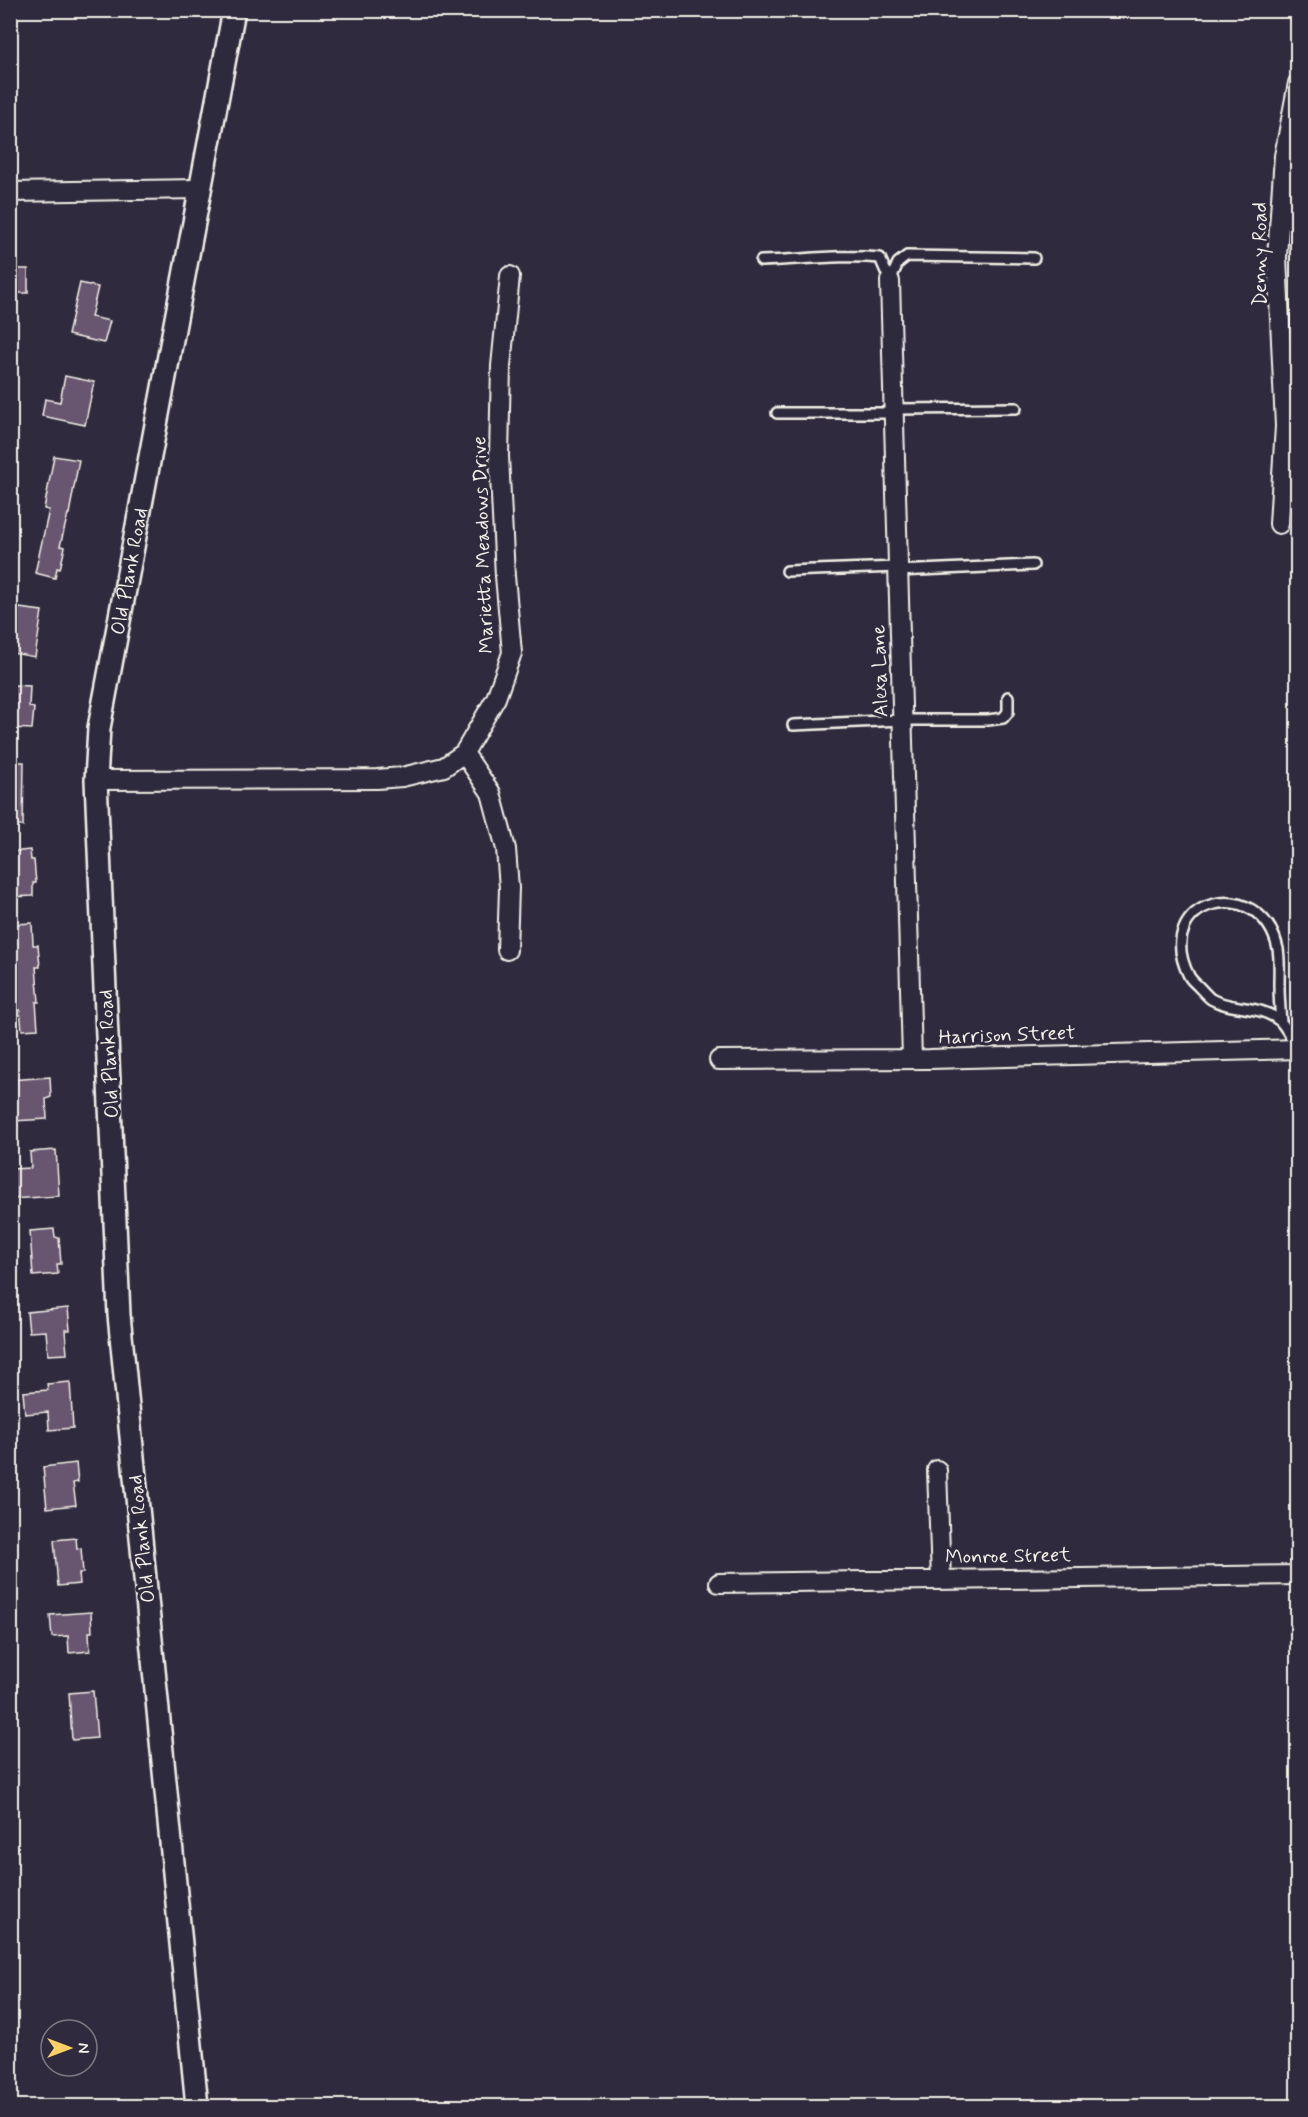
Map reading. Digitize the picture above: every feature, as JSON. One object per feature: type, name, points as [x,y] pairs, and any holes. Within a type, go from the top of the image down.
[{"type":"street","name":"Old Plank Road","points":[[197,2106],[119,1314],[96,780],[99,728],[234,10]]},
{"type":"street","name":"Denny Road","points":[[1279,524],[1286,426],[1277,257],[1284,156],[1298,83]]},
{"type":"street","points":[[10,192],[199,189]]},
{"type":"street","name":"Marietta Meadows Drive","points":[[96,780],[377,779],[402,777],[444,767],[464,753],[496,698],[512,653],[505,576],[499,456],[501,366],[510,276]]},
{"type":"street","name":"Alexa Lane","points":[[890,281],[912,1059]]},
{"type":"street","points":[[464,753],[491,793],[506,849],[509,888],[507,950]]},
{"type":"street","name":"Harrison Street","points":[[718,1060],[912,1059],[1298,1049]]},
{"type":"street","points":[[937,1470],[941,1579]]},
{"type":"street","name":"Monroe Street","points":[[718,1583],[1298,1575]]},
{"type":"lane","points":[[761,261],[812,260],[852,255],[880,258],[890,281]]},
{"type":"lane","points":[[890,281],[898,263],[907,256],[1034,258]]},
{"type":"lane","points":[[777,413],[1016,408]]},
{"type":"lane","points":[[787,571],[1033,565]]},
{"type":"lane","points":[[793,725],[902,720],[988,720],[1003,718],[1008,712],[1008,698]]},
{"type":"lane","points":[[1281,1022],[1278,948],[1270,930],[1260,916],[1244,905],[1231,901],[1215,903],[1201,909],[1184,925],[1179,947],[1190,978],[1211,999],[1262,1011],[1281,1022],[1298,1049]]},
{"type":"building","points":[[10,269],[28,269],[28,293],[10,293]]},
{"type":"building","points":[[80,283],[98,287],[91,317],[110,321],[104,343],[68,335]]},
{"type":"building","points":[[65,376],[94,382],[85,425],[42,416],[45,399],[60,402]]},
{"type":"building","points":[[54,456],[79,460],[69,514],[60,546],[65,547],[60,569],[57,568],[55,578],[35,573],[49,510],[44,509]]},
{"type":"building","points":[[19,608],[42,611],[35,657],[12,653]]},
{"type":"building","points":[[12,685],[30,686],[29,707],[34,708],[32,729],[10,728]]},
{"type":"building","points":[[10,762],[24,762],[23,826],[10,826]]},
{"type":"building","points":[[30,850],[31,860],[34,860],[36,883],[33,883],[33,896],[10,897],[10,852]]},
{"type":"building","points":[[32,923],[33,945],[38,945],[40,967],[36,967],[39,1002],[36,1002],[38,1029],[22,1030],[20,1010],[10,1011],[10,947],[16,946],[15,924]]},
{"type":"building","points":[[50,1077],[51,1097],[46,1099],[47,1119],[13,1121],[10,1080]]},
{"type":"building","points":[[56,1150],[59,1196],[10,1199],[10,1169],[31,1168],[30,1152]]},
{"type":"building","points":[[54,1229],[55,1237],[59,1238],[61,1264],[57,1264],[58,1274],[33,1276],[30,1231]]},
{"type":"building","points":[[68,1308],[70,1330],[65,1330],[67,1354],[48,1355],[46,1331],[29,1332],[27,1312]]},
{"type":"building","points":[[70,1382],[73,1428],[49,1430],[48,1412],[25,1414],[23,1392],[48,1390],[47,1384]]},
{"type":"building","points":[[76,1463],[78,1482],[73,1483],[76,1505],[47,1508],[43,1467]]},
{"type":"building","points":[[76,1538],[77,1549],[81,1548],[83,1573],[79,1573],[80,1584],[58,1586],[54,1540]]},
{"type":"building","points":[[91,1612],[90,1651],[69,1653],[68,1636],[52,1637],[50,1615]]},
{"type":"building","points":[[93,1691],[97,1738],[72,1740],[69,1693]]}]
